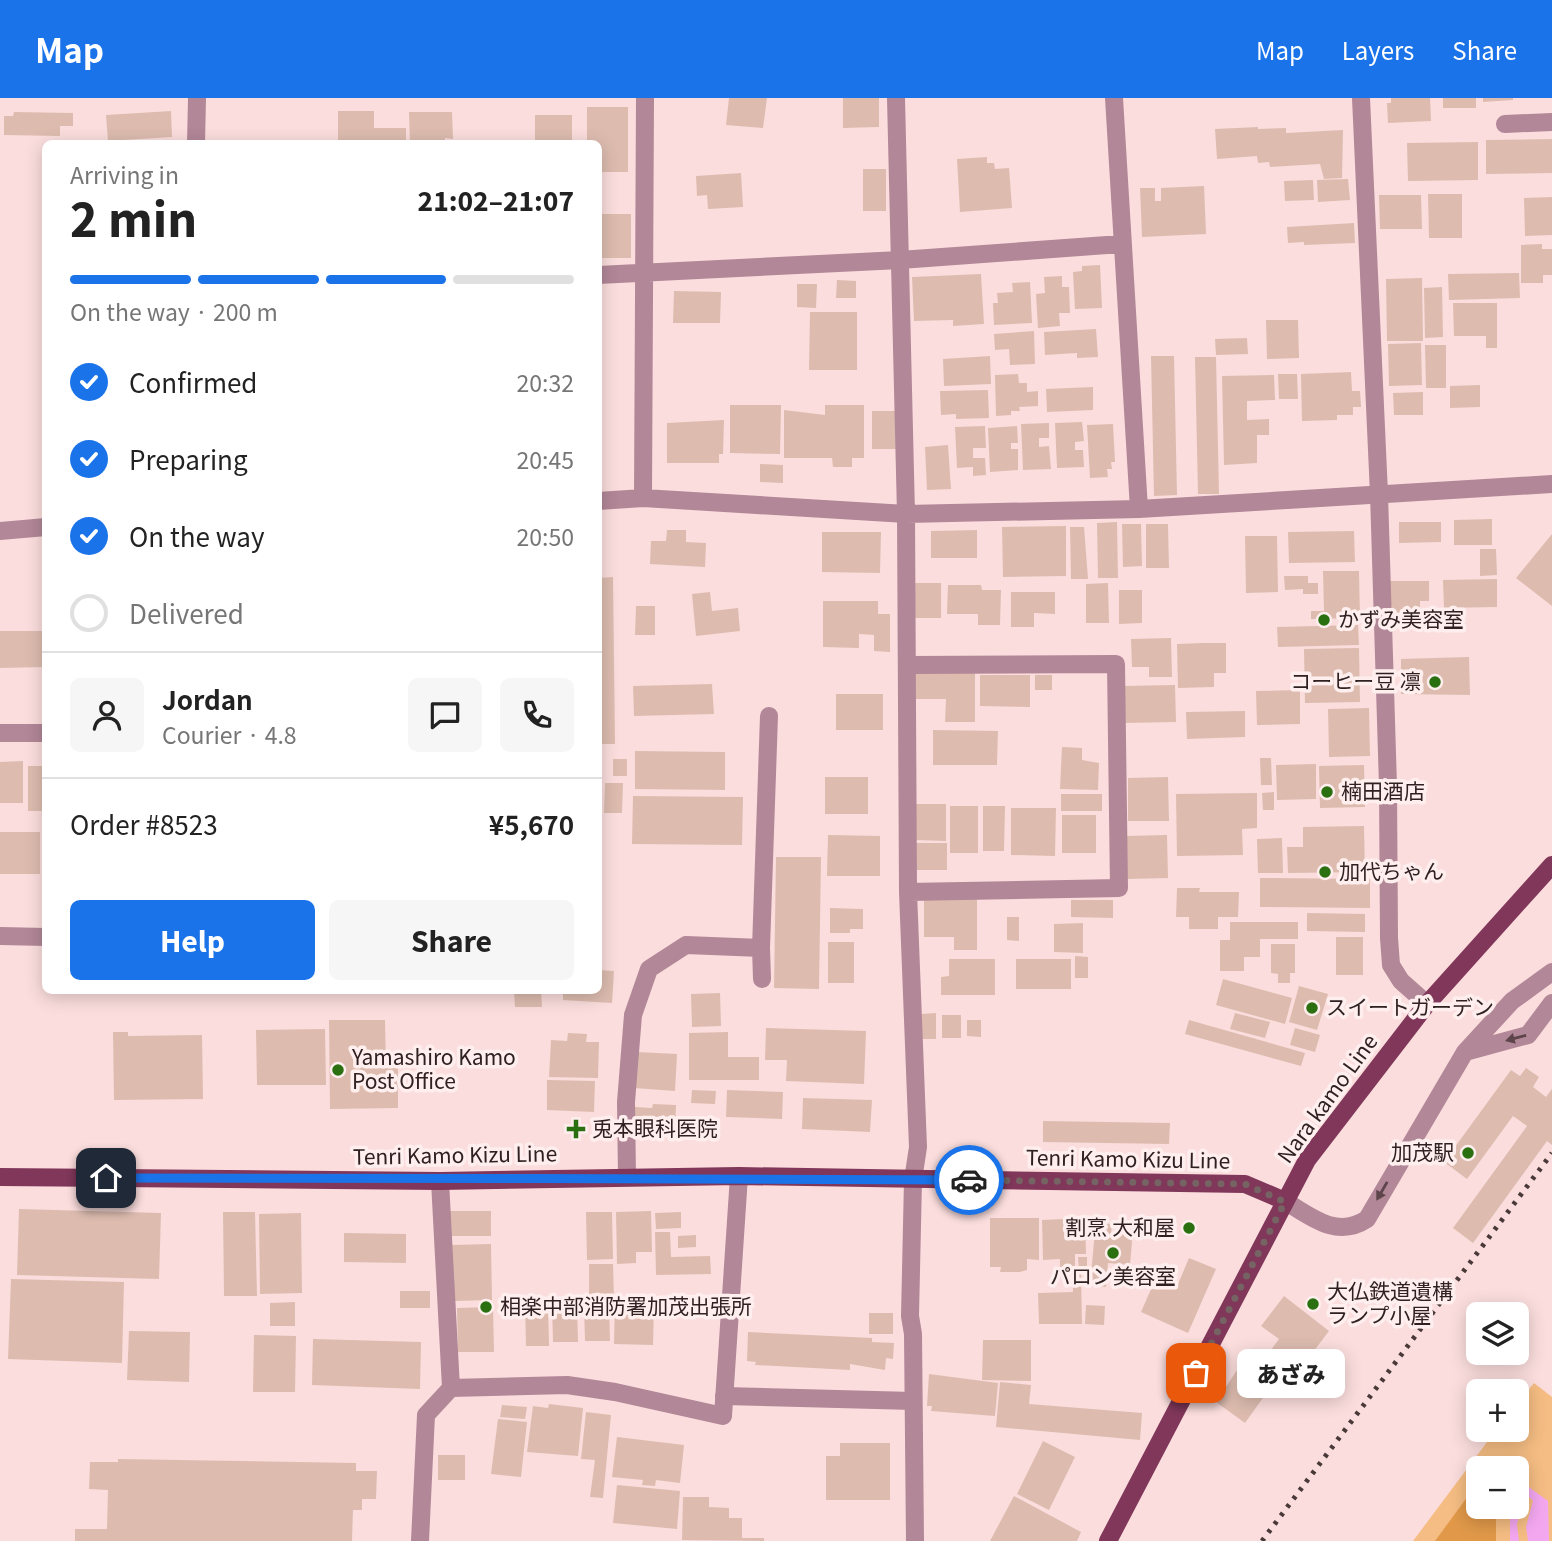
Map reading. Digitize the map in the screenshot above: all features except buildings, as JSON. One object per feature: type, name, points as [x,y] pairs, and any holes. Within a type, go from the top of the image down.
[{"type":"main road","name":"Nara kamo Line","points":[[1108,1541],[1307,1160],[1427,1004],[1552,865]]},
{"type":"main road","name":"Tenri Kamo Kizu Line","points":[[0,1177],[440,1181],[739,1176],[1245,1184],[1285,1202]]},
{"type":"street","points":[[196,140],[197,98]]},
{"type":"street","points":[[643,498],[645,98]]},
{"type":"street","points":[[896,98],[906,514],[908,892],[918,1147],[914,1180],[910,1316],[913,1334],[915,1541]]},
{"type":"street","points":[[1114,98],[1139,509]]},
{"type":"street","points":[[1361,98],[1379,494],[1391,965],[1401,981],[1427,1004]]},
{"type":"street","points":[[1505,124],[1552,122]]},
{"type":"street","points":[[602,275],[900,260],[1121,244]]},
{"type":"street","points":[[602,501],[643,498],[906,514],[1139,509],[1552,484]]},
{"type":"street","points":[[0,531],[42,527]]},
{"type":"street","points":[[908,665],[1116,664],[1119,888],[908,892]]},
{"type":"street","points":[[762,979],[769,716]]},
{"type":"street","points":[[0,733],[42,733]]},
{"type":"street","points":[[0,936],[42,937]]},
{"type":"street","points":[[627,1176],[626,1102],[632,1015],[649,969],[686,945],[761,948]]},
{"type":"street","points":[[1285,1202],[1324,1225],[1338,1228],[1367,1219],[1465,1052],[1512,1001],[1552,972]]},
{"type":"street","points":[[1465,1052],[1528,1035],[1552,1003]]},
{"type":"street","points":[[420,1541],[426,1415],[451,1388],[567,1385],[615,1392],[723,1416],[739,1176]]},
{"type":"street","points":[[440,1181],[451,1388]]},
{"type":"street","points":[[724,1396],[913,1401]]},
{"type":"shaded area","points":[[1534,1383],[1552,1397],[1552,1541],[1413,1541],[1466,1470],[1466,1519],[1529,1519],[1529,1456],[1477,1456],[1487,1442],[1529,1442],[1529,1389]]},
{"type":"shaded area","points":[[1529,1487],[1548,1501],[1549,1541],[1528,1541],[1526,1527],[1533,1501],[1529,1497]]},
{"type":"shaded area","points":[[1466,1499],[1466,1519],[1496,1519],[1496,1541],[1435,1541]]},
{"type":"shaded area","points":[[1510,1519],[1518,1519],[1519,1541],[1510,1541]]},
{"type":"railway","points":[[1262,1541],[1552,1153]]},
{"type":"way so far","points":[[969,1180],[1245,1184],[1285,1202],[1196,1373]]},
{"type":"place","name":"かずみ美容室","points":[[1324,620]]},
{"type":"place","name":"コーヒー豆 凛","points":[[1435,682]]},
{"type":"place","name":"楠田酒店","points":[[1327,792]]},
{"type":"place","name":"加代ちゃん","points":[[1325,872]]},
{"type":"place","name":"スイートガーデン","points":[[1312,1008]]},
{"type":"place","name":"Yamashiro Kamo Post Office","points":[[338,1070]]},
{"type":"place","name":"兎本眼科医院","points":[[576,1129]]},
{"type":"place","name":"加茂駅","points":[[1468,1153]]},
{"type":"place","name":"割烹 大和屋","points":[[1189,1228]]},
{"type":"place","name":"パロン美容室","points":[[1113,1253]]},
{"type":"place","name":"大仏鉄道遺構 ランプ小屋","points":[[1313,1304]]},
{"type":"place","name":"相楽中部消防署加茂出張所","points":[[486,1307]]},
{"type":"place","name":"あざみ","points":[[1196,1373]]},
{"type":"route","points":[[106,1178],[440,1181],[739,1176],[969,1180]]}]
